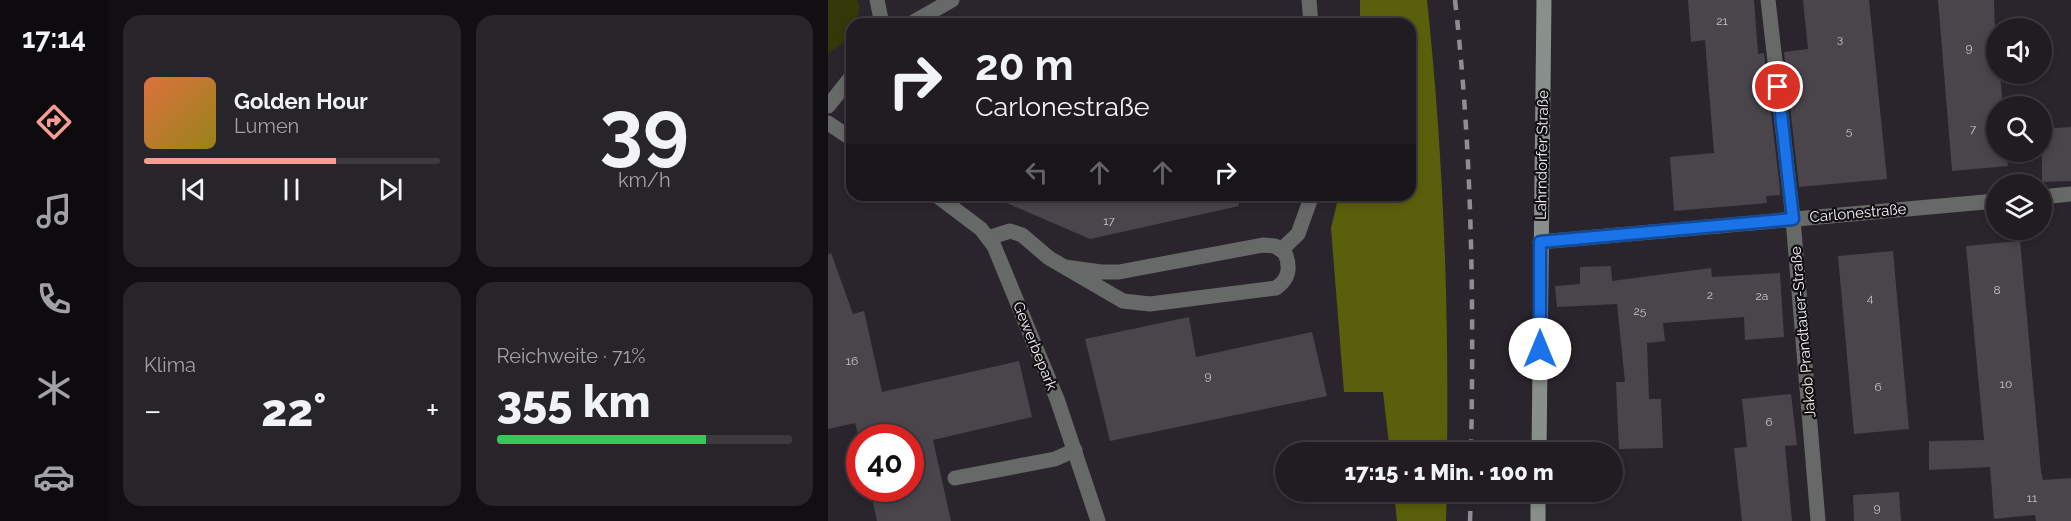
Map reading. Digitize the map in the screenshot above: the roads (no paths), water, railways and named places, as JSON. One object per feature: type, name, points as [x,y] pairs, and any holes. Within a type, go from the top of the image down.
[{"type":"street","points":[[878,0],[881,18]]},
{"type":"street","points":[[920,18],[952,0]]},
{"type":"street","points":[[1309,0],[1310,18]]},
{"type":"street","name":"Lahrndorfer Straße","points":[[1539,442],[1544,0]]},
{"type":"street","name":"Jakob Prandtauer-Straße","points":[[1768,0],[1793,219],[1818,521]]},
{"type":"street","points":[[828,106],[846,84]]},
{"type":"street","points":[[828,123],[846,135]]},
{"type":"street","points":[[2052,196],[2071,194]]},
{"type":"street","name":"Gewerbepark","points":[[945,201],[966,216],[994,246],[1075,450],[1098,521]]},
{"type":"street","points":[[1281,250],[1298,234],[1310,201]]},
{"type":"street","name":"Carlonestraße","points":[[1540,242],[1986,202]]},
{"type":"street","points":[[988,237],[1010,231],[1022,235],[1065,267],[1124,301],[1150,304],[1276,288],[1285,282],[1289,273],[1288,261],[1281,250],[1263,245],[1119,272],[1065,267]]},
{"type":"street","points":[[955,478],[1055,459],[1075,450]]},
{"type":"street","points":[[1538,502],[1538,521]]},
{"type":"railway","points":[[1455,0],[1468,170],[1472,339],[1471,442]]},
{"type":"railway","points":[[1470,521],[1471,502]]}]
